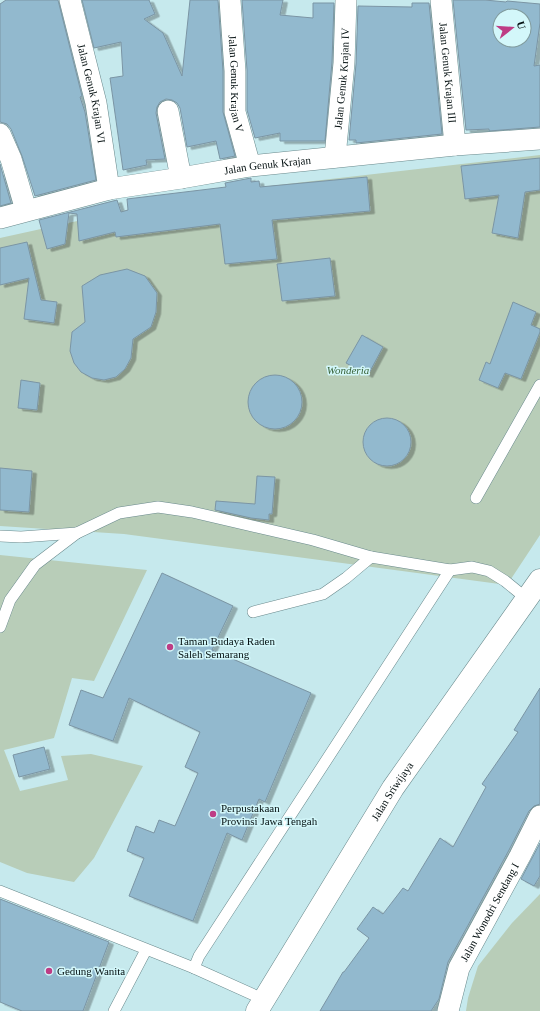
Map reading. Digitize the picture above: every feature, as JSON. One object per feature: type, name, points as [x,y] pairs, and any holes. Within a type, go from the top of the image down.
[{"type":"main road","name":"Jalan Sriwijaya","points":[[260,1005],[393,788],[540,580]]},
{"type":"street","name":"Jalan Genuk Krajan VI","points":[[70,0],[96,103],[109,188]]},
{"type":"street","name":"Jalan Genuk Krajan V","points":[[230,0],[236,71],[235,112],[250,166]]},
{"type":"street","name":"Jalan Genuk Krajan IV","points":[[335,157],[344,63],[346,0]]},
{"type":"street","name":"Jalan Genuk Krajan III","points":[[441,0],[455,146]]},
{"type":"street","points":[[168,111],[182,178]]},
{"type":"street","points":[[0,134],[11,159],[26,210]]},
{"type":"street","name":"Jalan Genuk Krajan","points":[[0,218],[109,188],[182,178],[250,166],[540,139]]},
{"type":"street","name":"Jalan Wonodri Sendang I","points":[[448,1011],[459,968],[540,816]]},
{"type":"lane","points":[[476,498],[540,385]]},
{"type":"lane","points":[[0,627],[10,600],[35,565],[77,533],[119,512],[158,507],[192,512],[313,540],[371,557],[450,570],[472,568],[489,571],[505,581],[527,599]]},
{"type":"lane","points":[[0,536],[21,537],[77,533]]},
{"type":"lane","points":[[252,612],[323,594],[346,578],[371,557]]},
{"type":"lane","points":[[194,968],[205,946],[450,570]]},
{"type":"lane","points":[[0,891],[194,968],[260,1005]]},
{"type":"lane","points":[[114,1011],[146,950]]},
{"type":"green space","name":"Wonderia","points":[[540,155],[540,535],[507,585],[124,534],[0,526],[0,238],[200,194]]},
{"type":"green space","points":[[0,555],[147,570],[94,681],[72,678],[54,738],[4,750],[20,791],[68,780],[61,756],[91,754],[143,766],[94,858],[74,882],[27,873],[0,862]]},
{"type":"green space","points":[[540,894],[540,1011],[466,1011],[468,998],[478,966],[512,923]]},
{"type":"building","points":[[6,0],[58,0],[82,96],[80,97],[85,112],[96,180],[35,196],[22,156],[11,129],[7,124],[0,122],[0,4]]},
{"type":"building","points":[[82,0],[149,0],[155,14],[144,19],[163,33],[182,76],[190,0],[218,0],[223,71],[223,112],[235,156],[220,159],[216,141],[187,147],[180,108],[177,103],[166,99],[160,102],[156,113],[165,159],[146,160],[147,165],[123,170],[110,78],[123,76],[121,42],[94,48]]},
{"type":"building","points":[[242,0],[283,0],[280,15],[313,18],[313,3],[334,3],[332,62],[325,141],[280,141],[280,133],[255,138],[247,110],[247,70]]},
{"type":"building","points":[[453,0],[507,1],[540,4],[540,23],[534,66],[540,65],[540,127],[489,131],[489,129],[466,130]]},
{"type":"building","points":[[412,3],[429,3],[442,134],[356,143],[356,140],[349,140],[356,64],[358,6],[412,7]]},
{"type":"building","points":[[540,158],[540,190],[525,192],[518,238],[492,233],[499,195],[465,199],[461,166]]},
{"type":"building","points":[[0,164],[11,203],[0,206]]},
{"type":"building","points":[[367,177],[370,211],[272,220],[277,259],[225,264],[220,224],[116,237],[115,232],[79,241],[77,214],[69,213],[65,244],[47,249],[39,220],[117,200],[121,212],[128,210],[127,199],[226,187],[225,183],[251,178],[251,182],[259,181],[260,187]]},
{"type":"building","points":[[27,242],[41,300],[57,302],[54,323],[24,319],[29,278],[0,285],[0,248]]},
{"type":"building","points":[[330,258],[335,296],[282,301],[277,264]]},
{"type":"building","points":[[127,269],[145,276],[157,293],[156,312],[151,327],[133,339],[131,358],[125,369],[116,377],[104,380],[92,378],[81,372],[74,363],[70,351],[72,332],[85,322],[82,286],[100,275]]},
{"type":"building","points":[[513,302],[536,312],[531,325],[540,329],[540,332],[521,379],[505,373],[498,388],[479,380],[486,362],[490,364]]},
{"type":"building","points":[[362,335],[383,347],[368,375],[346,363]]},
{"type":"building","points":[[275,375],[285,377],[294,383],[300,392],[302,402],[300,412],[294,421],[285,427],[275,429],[265,427],[256,421],[250,412],[248,402],[250,392],[256,383],[265,377]]},
{"type":"building","points":[[21,380],[40,383],[37,410],[18,408]]},
{"type":"building","points":[[387,418],[396,420],[404,425],[409,433],[411,442],[409,451],[404,459],[396,464],[387,466],[378,464],[370,459],[365,451],[363,442],[365,433],[370,425],[378,420]]},
{"type":"building","points":[[0,468],[32,471],[29,512],[0,510]]},
{"type":"building","points":[[257,476],[275,477],[272,514],[269,514],[269,520],[251,518],[215,510],[216,501],[255,504]]},
{"type":"building","points":[[162,573],[233,606],[212,650],[311,693],[265,802],[259,799],[242,840],[227,833],[193,921],[129,896],[144,858],[127,851],[136,826],[154,833],[159,820],[175,826],[198,773],[185,767],[200,732],[129,698],[113,741],[69,725],[81,690],[103,698]]},
{"type":"building","points":[[540,688],[540,804],[534,806],[529,811],[448,962],[439,999],[431,1011],[320,1011],[343,972],[369,938],[357,929],[373,907],[383,914],[403,888],[408,891],[440,838],[453,847],[486,787],[482,784],[518,732],[514,730]]},
{"type":"building","points":[[44,747],[50,769],[19,777],[13,755]]},
{"type":"building","points":[[540,843],[540,876],[534,886],[521,879]]},
{"type":"building","name":"Gedung Wanita","points":[[0,899],[109,942],[83,1011],[22,1011],[0,1002]]},
{"type":"place","name":"Taman Budaya Raden Saleh Semarang","points":[[170,647]]},
{"type":"place","name":"Perpustakaan Provinsi Jawa Tengah","points":[[213,814]]},
{"type":"place","name":"Gedung Wanita","points":[[49,971]]}]
